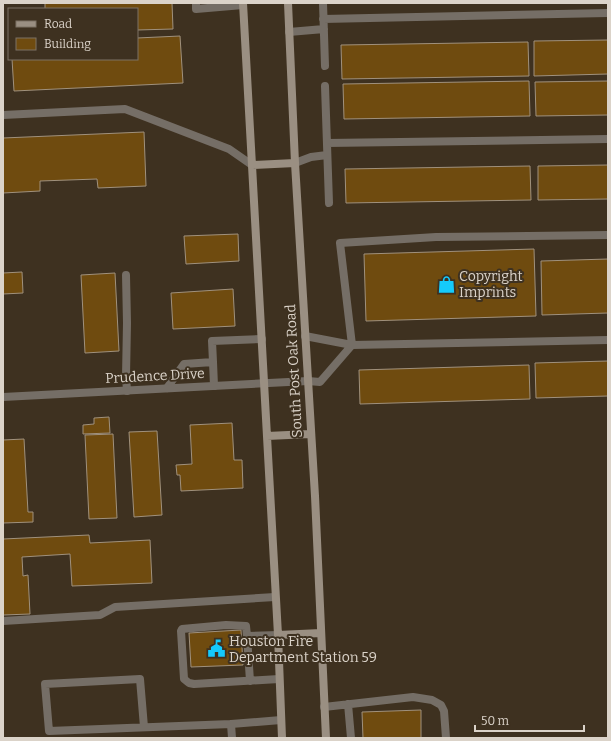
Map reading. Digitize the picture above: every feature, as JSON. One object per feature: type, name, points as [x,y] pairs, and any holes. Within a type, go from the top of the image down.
[{"type":"main road","name":"South Post Oak Road","points":[[288,3],[295,162],[310,434],[315,496],[326,738]]},
{"type":"main road","points":[[243,4],[278,635],[282,738]]},
{"type":"main road","points":[[252,165],[295,162]]},
{"type":"main road","points":[[267,436],[310,434]]},
{"type":"main road","points":[[278,635],[321,633]]},
{"type":"street","points":[[196,3],[196,9],[243,4]]},
{"type":"street","points":[[323,3],[325,66]]},
{"type":"street","points":[[323,19],[608,12]]},
{"type":"street","points":[[289,32],[324,29]]},
{"type":"street","points":[[325,86],[329,203]]},
{"type":"street","points":[[3,115],[125,109],[229,149],[252,165]]},
{"type":"street","points":[[327,144],[608,139]]},
{"type":"street","points":[[295,162],[311,157],[327,155]]},
{"type":"street","points":[[352,345],[340,243],[436,237],[608,235]]},
{"type":"street","points":[[126,275],[127,391]]},
{"type":"street","points":[[305,336],[352,345],[608,340]]},
{"type":"street","points":[[214,386],[212,341],[262,339]]},
{"type":"street","name":"Prudence Drive","points":[[3,397],[264,383],[308,381],[320,382],[352,345]]},
{"type":"street","points":[[167,388],[184,364],[213,362]]},
{"type":"street","points":[[3,621],[100,615],[115,607],[275,597]]},
{"type":"street","points":[[250,681],[246,626],[226,625],[182,628],[182,665],[184,679],[189,683],[194,684],[250,681],[279,679]]},
{"type":"street","points":[[247,636],[278,635]]},
{"type":"street","points":[[144,727],[140,678],[45,684],[48,731],[231,724],[281,720]]},
{"type":"street","points":[[324,707],[413,697],[432,700],[441,705],[444,711],[446,738]]},
{"type":"street","points":[[348,704],[351,738]]},
{"type":"street","points":[[231,724],[232,738]]},
{"type":"building","points":[[45,3],[172,3],[173,29],[138,30],[138,8],[45,8]]},
{"type":"building","points":[[180,36],[183,83],[14,91],[12,60],[138,60],[138,38]]},
{"type":"building","points":[[608,40],[608,74],[534,76],[534,41]]},
{"type":"building","points":[[528,42],[529,76],[342,79],[341,45]]},
{"type":"building","points":[[529,81],[530,116],[344,119],[343,84]]},
{"type":"building","points":[[608,81],[608,115],[536,116],[535,82]]},
{"type":"building","points":[[144,132],[146,186],[98,188],[97,179],[40,181],[40,191],[3,193],[3,138]]},
{"type":"building","points":[[608,165],[608,199],[538,200],[538,166]]},
{"type":"building","points":[[530,166],[531,200],[346,203],[345,169]]},
{"type":"building","points":[[238,234],[239,261],[186,264],[184,236]]},
{"type":"building","points":[[534,249],[536,316],[366,321],[364,254]]},
{"type":"building","points":[[608,259],[608,313],[542,315],[541,261]]},
{"type":"building","points":[[22,272],[23,293],[3,294],[3,273]]},
{"type":"building","points":[[115,273],[119,351],[85,353],[81,275]]},
{"type":"building","points":[[233,289],[235,326],[173,329],[171,293]]},
{"type":"building","points":[[608,361],[608,396],[536,398],[535,363]]},
{"type":"building","points":[[529,365],[530,399],[360,404],[359,370]]},
{"type":"building","points":[[109,417],[110,433],[83,434],[83,425],[94,424],[94,418]]},
{"type":"building","points":[[232,423],[234,460],[242,460],[243,488],[181,491],[180,475],[177,475],[176,465],[192,464],[190,425]]},
{"type":"building","points":[[157,431],[162,515],[134,517],[129,432]]},
{"type":"building","points":[[113,434],[117,518],[89,519],[85,435]]},
{"type":"building","points":[[24,439],[28,512],[33,512],[33,522],[3,523],[3,440]]},
{"type":"building","points":[[89,535],[90,543],[150,540],[152,583],[72,586],[70,554],[22,557],[23,576],[28,575],[30,614],[3,615],[3,539]]},
{"type":"building","name":"Houston Fire Department Station 59","points":[[241,630],[243,665],[191,667],[189,633]]},
{"type":"building","points":[[421,710],[421,738],[363,738],[362,712]]},
{"type":"place","name":"Copyright Imprints","points":[[446,284]]},
{"type":"place","name":"Houston Fire Department Station 59","points":[[216,649]]}]
